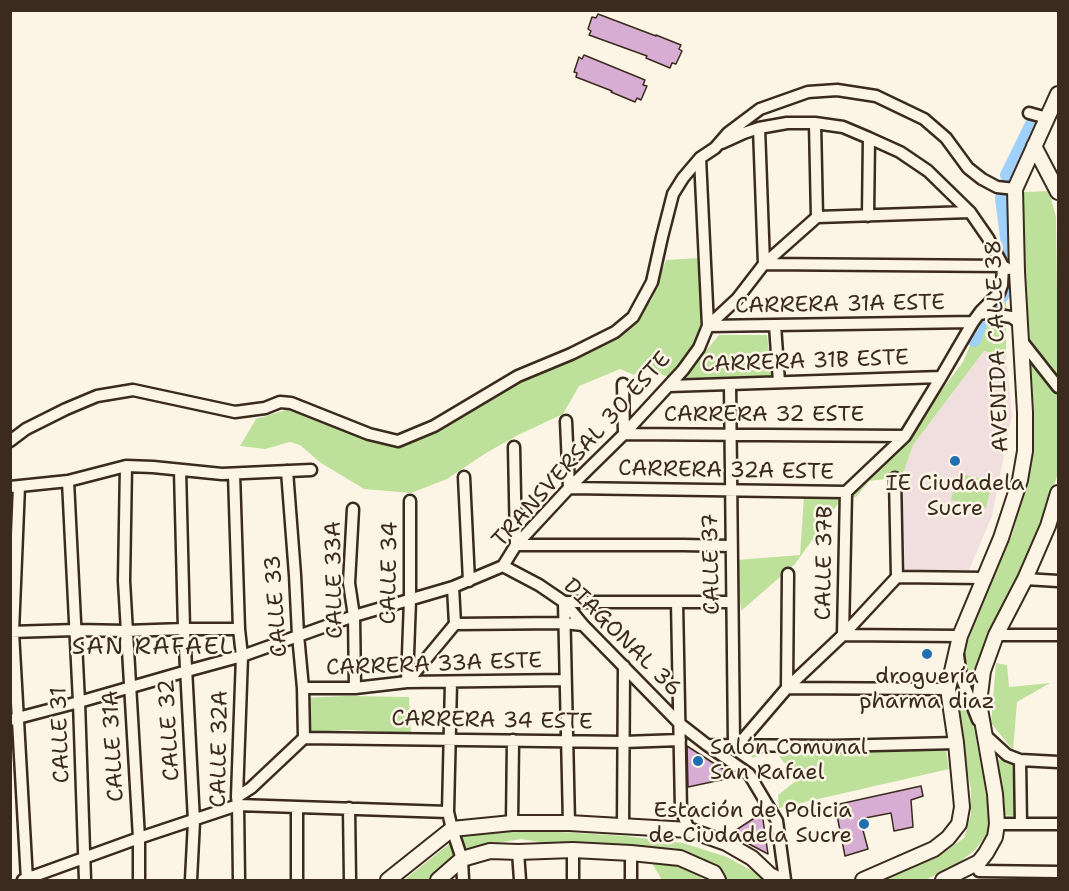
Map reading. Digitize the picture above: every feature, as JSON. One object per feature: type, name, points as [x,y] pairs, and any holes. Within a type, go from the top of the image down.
[{"type":"street","points":[[715,148],[728,133],[760,109],[808,92],[837,90],[876,96],[924,119],[946,138],[968,168],[982,179],[997,187],[1015,189]]},
{"type":"street","name":"AVENIDA CALLE 38","points":[[863,880],[934,849],[948,838],[959,824],[962,807],[948,689],[958,642],[1001,538],[1020,480],[1025,451],[1015,189],[1059,94]]},
{"type":"street","points":[[1029,113],[1047,118]]},
{"type":"street","points":[[10,441],[26,429],[66,408],[97,396],[133,390],[235,412],[265,408],[280,402],[291,404],[369,434],[398,441],[434,426],[518,376],[571,354],[615,332],[633,317],[652,282],[673,194],[700,158],[744,133],[759,128],[787,123],[815,123],[843,128],[869,138],[900,152],[928,171],[970,212],[988,238],[1003,266],[999,293],[976,318],[905,436],[846,492]]},
{"type":"street","points":[[815,123],[817,217],[970,212]]},
{"type":"street","points":[[759,128],[764,264],[1003,266],[1017,273]]},
{"type":"street","points":[[868,216],[869,138]]},
{"type":"street","points":[[1034,146],[1059,192]]},
{"type":"street","points":[[700,158],[708,326]]},
{"type":"street","name":"TRANSVERSAL 30 ESTE","points":[[14,719],[242,656],[354,616],[453,587],[503,566],[516,545],[684,370],[699,348],[708,326],[737,299],[764,264],[817,217]]},
{"type":"street","name":"CARRERA 31A ESTE","points":[[708,326],[976,318],[986,313],[1011,317],[1020,323]]},
{"type":"street","points":[[775,325],[779,382]]},
{"type":"street","points":[[1021,340],[1059,387]]},
{"type":"street","name":"CARRERA 31B ESTE","points":[[669,386],[941,377]]},
{"type":"street","points":[[623,384],[624,434]]},
{"type":"street","name":"CALLE 37","points":[[729,384],[736,744]]},
{"type":"street","points":[[566,421],[569,488]]},
{"type":"street","name":"CARRERA 32 ESTE","points":[[624,434],[905,436]]},
{"type":"street","points":[[514,447],[516,545],[731,546]]},
{"type":"street","points":[[304,738],[238,801],[194,821],[139,838],[25,880],[14,719],[12,632],[15,486],[68,481],[126,466],[234,474],[311,470]]},
{"type":"street","name":"CALLE 31A","points":[[126,466],[124,581],[139,838],[139,880]]},
{"type":"street","name":"CALLE 32","points":[[180,470],[184,629],[194,821],[191,880]]},
{"type":"street","name":"CALLE 33","points":[[287,471],[303,688],[304,738]]},
{"type":"street","name":"CALLE 32A","points":[[234,474],[239,629],[242,656],[238,801],[239,880]]},
{"type":"street","points":[[464,477],[469,581]]},
{"type":"street","points":[[736,744],[787,688],[843,635],[897,577],[896,478]]},
{"type":"street","name":"CALLE 31","points":[[68,481],[85,880]]},
{"type":"street","name":"CARRERA 32A ESTE","points":[[569,488],[846,492]]},
{"type":"street","name":"CALLE 37B","points":[[843,635],[846,492]]},
{"type":"street","points":[[979,871],[995,837],[997,824],[979,703],[983,671],[996,635],[1053,526],[1059,493]]},
{"type":"street","name":"CALLE 34","points":[[406,682],[410,600],[410,501]]},
{"type":"street","name":"CALLE 33A","points":[[353,509],[350,583],[354,616],[356,687]]},
{"type":"street","name":"DIAGONAL 36","points":[[503,566],[539,585],[564,602],[583,625],[680,724]]},
{"type":"street","points":[[787,688],[788,574]]},
{"type":"street","points":[[897,577],[984,578]]},
{"type":"street","points":[[1026,579],[1059,580]]},
{"type":"street","points":[[406,682],[455,624],[453,587]]},
{"type":"street","points":[[569,823],[564,602],[732,602]]},
{"type":"street","points":[[678,602],[681,810],[689,830]]},
{"type":"street","points":[[455,624],[564,623],[583,625]]},
{"type":"street","points":[[12,632],[239,629]]},
{"type":"street","points":[[843,635],[958,642],[960,677],[984,734],[1007,755],[1020,760],[1059,762]]},
{"type":"street","points":[[996,635],[1059,635]]},
{"type":"street","points":[[623,827],[624,666]]},
{"type":"street","name":"CARRERA 33A ESTE","points":[[303,688],[356,687],[406,682],[566,680]]},
{"type":"street","points":[[451,682],[448,812],[462,859],[463,880]]},
{"type":"street","points":[[787,688],[948,689]]},
{"type":"street","points":[[680,724],[749,774],[777,821],[785,880]]},
{"type":"street","name":"CARRERA 34 ESTE","points":[[304,738],[624,742],[680,740]]},
{"type":"street","points":[[512,823],[513,740]]},
{"type":"street","points":[[707,744],[843,746],[956,743]]},
{"type":"street","points":[[1020,760],[1021,824]]},
{"type":"street","points":[[238,801],[297,807],[448,812]]},
{"type":"street","points":[[297,807],[297,880]]},
{"type":"street","points":[[348,808],[350,880]]},
{"type":"street","points":[[388,880],[452,829],[512,823],[569,823],[689,830],[726,843],[752,858],[770,875],[780,880]]},
{"type":"street","points":[[997,824],[1059,824]]},
{"type":"street","points":[[438,880],[462,859],[490,850],[518,852],[573,850],[680,858],[714,873],[718,880]]},
{"type":"street","points":[[573,850],[573,880]]},
{"type":"street","points":[[518,852],[520,880]]},
{"type":"street","points":[[631,880],[632,853]]},
{"type":"street","points":[[942,880],[979,871],[1059,872]]},
{"type":"shaded area","name":"IE Ciudadela Sucre","points":[[984,351],[1006,356],[1012,415],[992,516],[969,570],[905,571],[902,477],[913,445]]},
{"type":"green space","points":[[1049,191],[1056,217],[1058,473],[1030,560],[976,685],[974,728],[990,823],[987,834],[975,850],[956,865],[925,880],[879,880],[936,858],[964,838],[971,815],[971,789],[961,741],[954,683],[985,592],[1012,535],[1028,481],[1034,409],[1020,212],[1024,192]]},
{"type":"green space","points":[[699,258],[701,335],[693,354],[668,377],[643,367],[634,375],[620,369],[579,386],[563,414],[518,435],[447,479],[411,493],[364,489],[321,463],[300,445],[290,442],[265,449],[240,446],[256,419],[296,407],[396,443],[506,386],[630,327],[652,299],[666,260]]},
{"type":"green space","points":[[1006,297],[1006,356],[984,351],[913,445],[902,477],[869,481],[856,497],[840,501],[795,564],[741,611],[737,560],[800,555],[804,497],[832,498],[872,472],[909,433],[963,362],[976,332]]},
{"type":"green space","points":[[719,335],[767,335],[772,378],[684,378]]},
{"type":"green space","points":[[958,473],[992,482],[986,508],[951,500]]},
{"type":"green space","points":[[996,663],[1007,665],[1009,687],[1050,683],[1017,702],[1013,750],[991,723]]},
{"type":"green space","points":[[409,697],[411,733],[349,730],[307,732],[305,698]]},
{"type":"green space","points":[[742,748],[946,751],[949,769],[779,808],[778,795],[797,780],[774,749],[753,758]]},
{"type":"green space","points":[[995,759],[1012,761],[1016,816],[1001,815]]},
{"type":"green space","points":[[511,829],[625,836],[683,843],[727,857],[756,873],[763,880],[727,880],[718,868],[675,848],[539,842],[521,839],[466,848],[428,880],[404,880],[463,833]]},
{"type":"green space","points":[[650,860],[688,868],[704,880],[662,880]]},
{"type":"building","points":[[598,14],[681,45],[679,49],[682,51],[676,64],[672,63],[670,68],[646,58],[647,56],[589,35],[591,31],[588,29],[592,17],[596,18]]},
{"type":"building","points":[[584,55],[645,80],[643,85],[647,86],[641,100],[637,98],[635,102],[576,77],[577,73],[574,72],[579,57],[582,59]]},
{"type":"building","name":"Salón Comunal San Rafael","points":[[687,746],[735,777],[688,787]]},
{"type":"building","points":[[921,786],[923,796],[911,800],[913,827],[894,831],[891,813],[860,819],[868,849],[845,856],[835,805]]},
{"type":"building","points":[[762,813],[768,854],[730,834]]},
{"type":"waterway","points":[[1007,175],[1034,120]]},
{"type":"waterway","points":[[1002,198],[1010,260]]},
{"type":"waterway","points":[[993,307],[1008,288],[1010,277]]},
{"type":"waterway","points":[[974,340],[981,321]]},
{"type":"place","name":"IE Ciudadela Sucre","points":[[955,461]]},
{"type":"place","name":"droguería pharma diaz","points":[[927,654]]},
{"type":"place","name":"Salón Comunal San Rafael","points":[[698,761]]},
{"type":"place","name":"Estación de Policia de Ciudadela Sucre","points":[[864,824]]},
{"type":"district","name":"SAN RAFAEL","points":[[153,648]]}]
